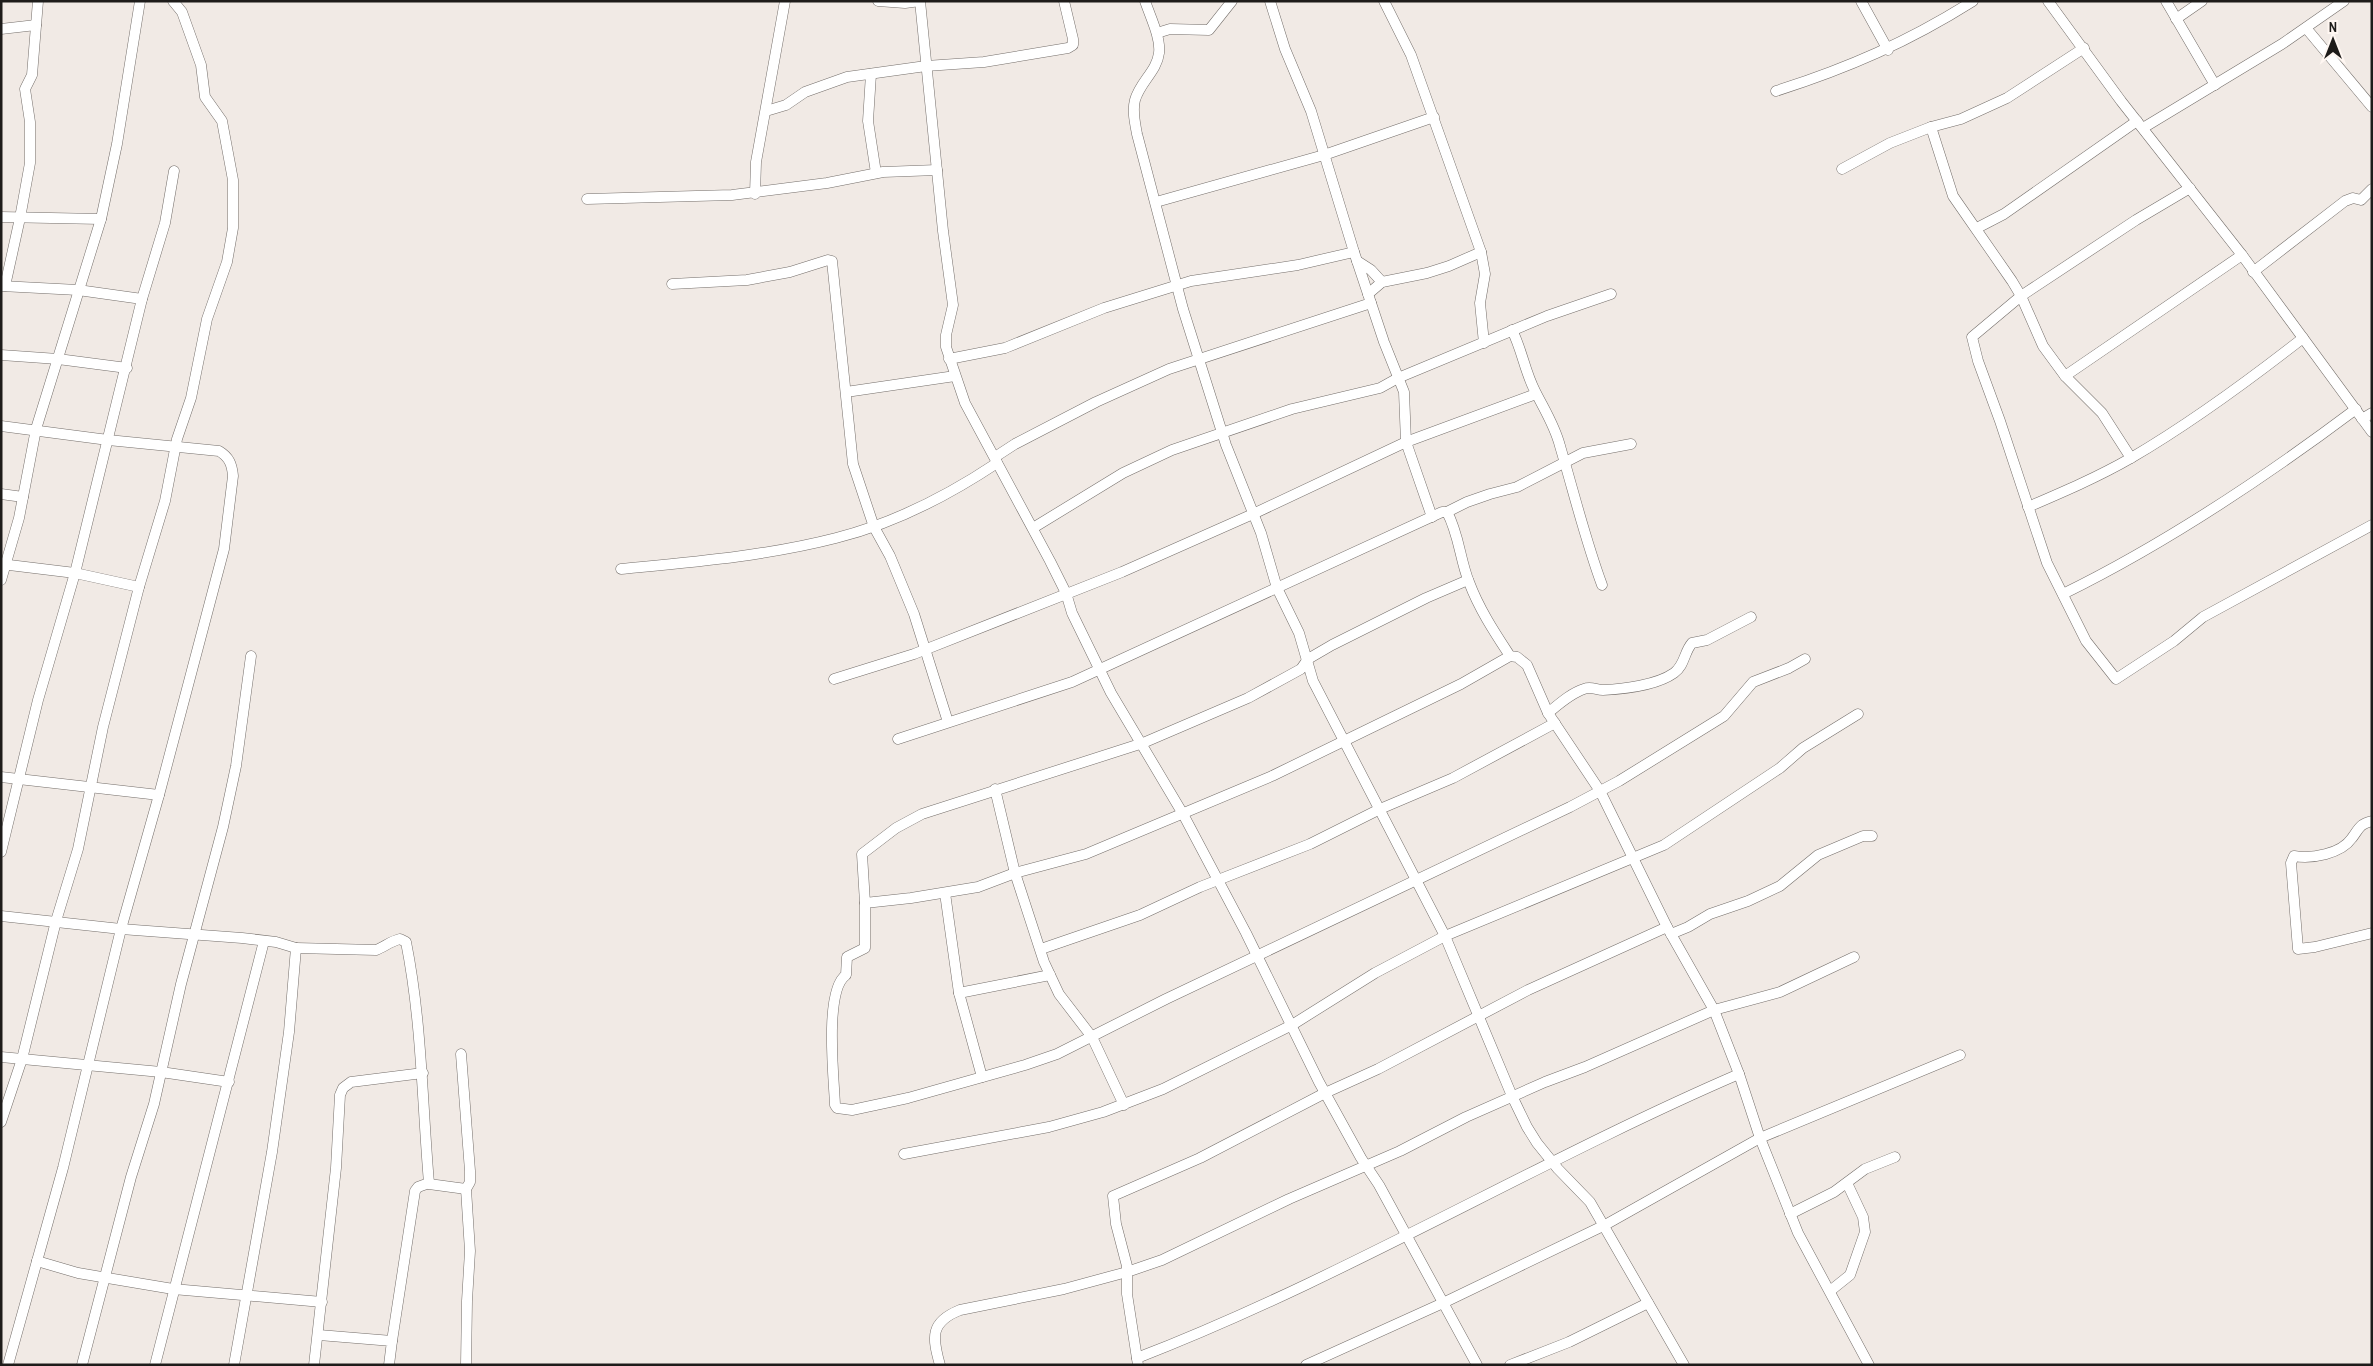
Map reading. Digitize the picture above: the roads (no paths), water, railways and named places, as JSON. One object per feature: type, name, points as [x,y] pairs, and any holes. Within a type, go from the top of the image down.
[{"type":"street","points":[[38,1],[32,75],[25,89],[30,106],[30,150],[20,218],[3,286],[78,290],[142,299]]},
{"type":"street","points":[[1,580],[23,497],[36,429],[101,219],[117,144],[140,1]]},
{"type":"street","points":[[1,1122],[22,1059],[56,921],[78,849],[103,727],[139,587],[165,501],[179,432],[190,398],[207,319],[226,262],[234,217],[233,180],[222,121],[206,97],[201,65],[182,12],[173,1]]},
{"type":"street","points":[[755,194],[756,162],[785,1]]},
{"type":"street","points":[[878,1],[920,1],[953,305],[946,335],[949,360],[978,429],[1033,528],[1066,593],[1072,613],[1101,669],[1111,693],[1184,814],[1325,1093],[1365,1165],[1379,1185],[1477,1365]]},
{"type":"street","points":[[766,110],[786,105],[798,95],[847,77],[926,66],[984,62],[1068,48],[1073,45],[1073,39],[1064,1]]},
{"type":"street","points":[[1145,1],[1157,33],[1159,44],[1157,63],[1135,100],[1133,116],[1177,286],[1222,432],[1253,514],[1277,588],[1299,633],[1314,681],[1445,936],[1512,1096],[1537,1143],[1590,1202],[1605,1225],[1684,1365]]},
{"type":"street","points":[[1157,33],[1170,30],[1209,30],[1232,1]]},
{"type":"street","points":[[1270,1],[1285,49],[1311,111],[1355,256],[1404,392],[1406,442],[1432,517]]},
{"type":"street","points":[[1384,1],[1411,55],[1481,252],[1485,274],[1480,303],[1484,343]]},
{"type":"street","points":[[1861,1],[1888,50]]},
{"type":"street","points":[[1776,91],[1888,50],[1973,1]]},
{"type":"street","points":[[2166,1],[2214,85]]},
{"type":"street","points":[[2176,19],[2202,1]]},
{"type":"street","points":[[1977,228],[2004,214],[2140,125],[2214,85],[2306,28],[2344,1]]},
{"type":"street","points":[[2050,2],[2140,125],[2242,255],[2372,432]]},
{"type":"street","points":[[1,29],[36,25]]},
{"type":"street","points":[[2306,28],[2372,107]]},
{"type":"street","points":[[1842,169],[1890,143],[1931,127],[1961,119],[2007,98],[2084,48]]},
{"type":"street","points":[[870,74],[868,121],[876,173]]},
{"type":"street","points":[[1156,202],[1324,155],[1434,118]]},
{"type":"street","points":[[1931,127],[1954,196],[2021,296],[2037,336],[2065,376],[2102,413],[2131,458]]},
{"type":"street","points":[[587,199],[682,198],[755,194],[876,173],[937,170]]},
{"type":"street","points":[[1,852],[53,644],[75,573],[127,368],[142,299],[165,223],[174,171]]},
{"type":"street","points":[[2190,188],[2136,220],[2021,296],[1972,337],[1972,342],[2047,563],[2086,641],[2116,679],[2174,640],[2203,617],[2372,525]]},
{"type":"street","points":[[2253,272],[2345,201],[2353,198],[2361,200],[2372,189]]},
{"type":"street","points":[[1,217],[101,219]]},
{"type":"street","points":[[621,569],[732,557],[797,547],[874,527],[959,486],[1029,436],[1096,402],[1199,358],[1370,298],[1382,282],[1434,271],[1481,252]]},
{"type":"street","points":[[2065,376],[2242,255]]},
{"type":"street","points":[[1355,256],[1382,282]]},
{"type":"street","points":[[949,360],[1005,348],[1104,308],[1191,281],[1355,256]]},
{"type":"street","points":[[672,284],[747,280],[790,272],[831,260],[853,464],[874,527],[900,578],[926,649],[948,722]]},
{"type":"street","points":[[1033,528],[1123,473],[1172,450],[1300,407],[1344,396],[1366,393],[1512,330],[1612,294]]},
{"type":"street","points":[[1512,330],[1536,394],[1546,410],[1560,444],[1589,549],[1602,585]]},
{"type":"street","points":[[2028,506],[2065,491],[2131,458],[2220,401],[2303,338]]},
{"type":"street","points":[[1,354],[58,358],[127,368]]},
{"type":"street","points":[[846,392],[955,376]]},
{"type":"street","points":[[834,679],[894,661],[1152,560],[1406,442],[1536,394]]},
{"type":"street","points":[[2063,594],[2112,570],[2244,489],[2304,448],[2356,409]]},
{"type":"street","points":[[2362,419],[2372,413]]},
{"type":"street","points":[[1,426],[36,429],[108,440],[219,451],[227,456],[232,465],[233,476],[224,549],[159,795],[121,929],[37,1261],[8,1365]]},
{"type":"street","points":[[898,739],[1048,690],[1101,669],[1442,512],[1447,512],[1467,502],[1517,487],[1583,453],[1631,444]]},
{"type":"street","points":[[1,494],[23,497]]},
{"type":"street","points":[[1447,512],[1460,546],[1468,580],[1492,628],[1510,656]]},
{"type":"street","points":[[4,564],[75,573],[139,587]]},
{"type":"street","points":[[1468,580],[1395,613],[1308,659],[1301,668],[1248,698],[1143,744],[995,789],[922,814],[896,828],[865,851],[862,858],[865,948],[847,956],[846,975],[838,982],[834,997],[832,1041],[837,1108],[852,1110],[908,1098],[1047,1058],[1600,791],[1724,716],[1753,682],[1789,668],[1805,659]]},
{"type":"street","points":[[1548,712],[1583,689],[1590,687],[1601,690],[1655,683],[1664,679],[1676,671],[1684,662],[1692,643],[1707,640],[1751,617]]},
{"type":"street","points":[[82,1365],[161,1072],[181,984],[223,827],[236,766],[251,656]]},
{"type":"street","points":[[865,903],[978,887],[1015,873],[1086,854],[1272,776],[1461,684],[1510,656],[1517,657],[1527,665],[1548,712],[1600,791],[1669,930],[1714,1010],[1739,1074],[1760,1138],[1790,1214],[1869,1365]]},
{"type":"street","points":[[904,1154],[1049,1127],[1124,1105],[1163,1089],[1292,1025],[1375,973],[1445,936],[1664,845],[1780,768],[1803,748],[1858,714]]},
{"type":"street","points":[[1041,950],[1140,915],[1218,880],[1310,844],[1380,809],[1453,778],[1555,723]]},
{"type":"street","points":[[1,777],[159,795]]},
{"type":"street","points":[[995,789],[1015,873],[1050,975],[1059,994],[1092,1037],[1124,1105]]},
{"type":"street","points":[[2372,821],[2357,828],[2352,839],[2343,847],[2326,854],[2294,856],[2291,863],[2298,949],[2315,947],[2372,933]]},
{"type":"street","points":[[1739,1074],[1552,1160],[1510,1184],[1242,1316],[1137,1361],[1127,1294],[1128,1272],[1116,1224],[1113,1196],[1200,1158],[1568,971],[1669,930],[1688,928],[1710,914],[1748,901],[1780,886],[1818,855],[1863,836],[1872,836]]},
{"type":"street","points":[[945,893],[959,993],[982,1077]]},
{"type":"street","points":[[1,916],[121,929],[264,941],[296,948],[376,950],[385,947],[393,940],[404,940],[410,961],[423,1073],[424,1120],[429,1184]]},
{"type":"street","points":[[154,1365],[229,1082],[264,941]]},
{"type":"street","points":[[234,1365],[248,1296],[282,1089],[296,976],[296,948]]},
{"type":"street","points":[[940,1365],[934,1340],[935,1330],[940,1321],[948,1315],[960,1310],[1046,1294],[1128,1272],[1184,1250],[1365,1165],[1400,1151],[1512,1096],[1714,1010],[1780,992],[1854,957]]},
{"type":"street","points":[[959,993],[1050,975]]},
{"type":"street","points":[[461,1054],[470,1171],[470,1182],[466,1189],[470,1251],[466,1365]]},
{"type":"street","points":[[1306,1365],[1443,1303],[1605,1225],[1760,1138],[1960,1055]]},
{"type":"street","points":[[1,1057],[161,1072],[229,1082]]},
{"type":"street","points":[[314,1365],[319,1335],[338,1145],[339,1106],[343,1088],[350,1082],[423,1073]]},
{"type":"street","points":[[1790,1214],[1847,1184],[1865,1170],[1895,1157]]},
{"type":"street","points":[[389,1365],[415,1191],[418,1187],[429,1184],[466,1189]]},
{"type":"street","points":[[1830,1291],[1846,1279],[1853,1270],[1865,1232],[1864,1217],[1847,1184]]},
{"type":"street","points":[[37,1261],[78,1272],[173,1289],[322,1302]]},
{"type":"street","points":[[1510,1365],[1569,1342],[1648,1303]]},
{"type":"street","points":[[319,1335],[392,1341]]}]
